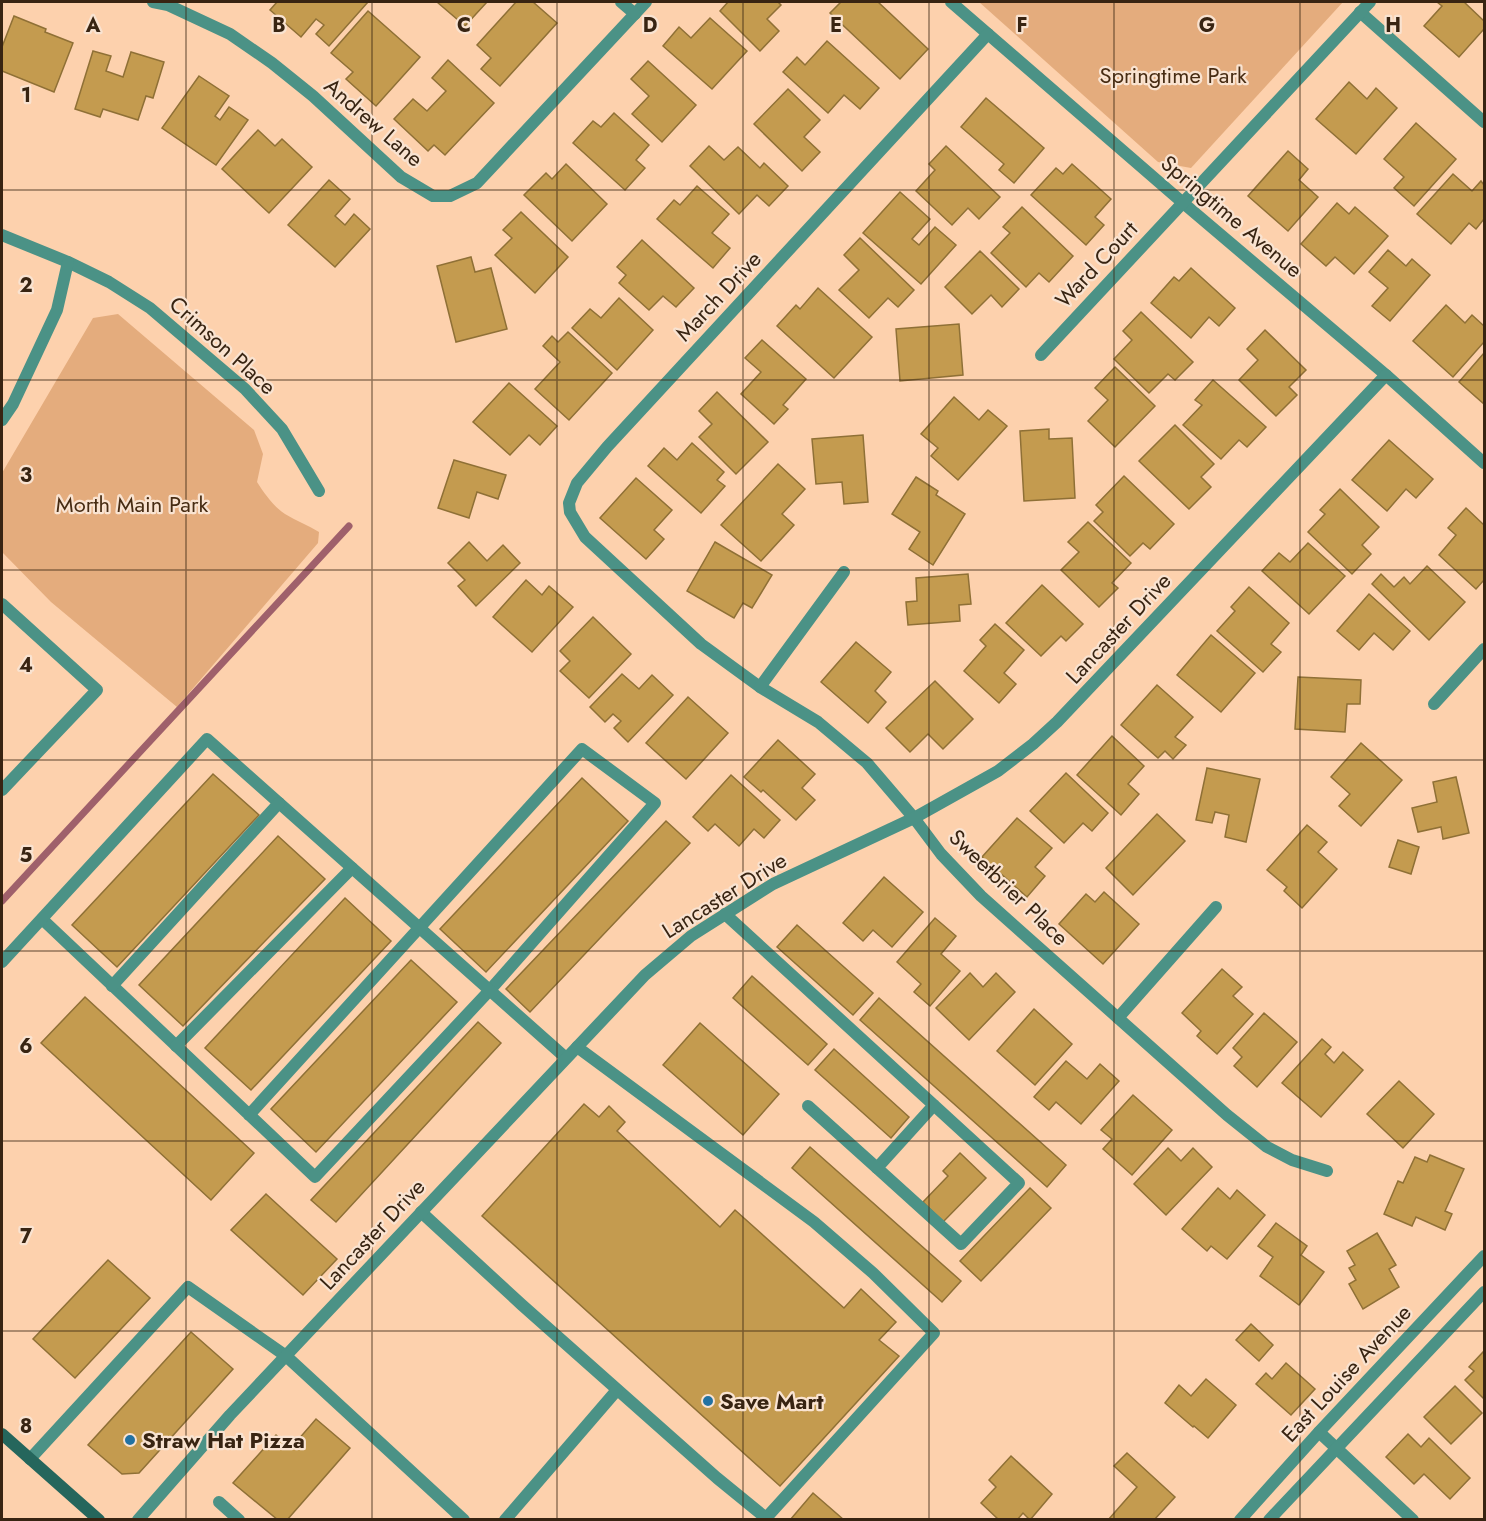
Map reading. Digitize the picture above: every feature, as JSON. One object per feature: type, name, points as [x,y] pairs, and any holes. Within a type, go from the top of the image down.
[{"type":"main road","points":[[2,1434],[99,1520]]},
{"type":"street","name":"Andrew Lane","points":[[153,2],[168,5],[230,34],[272,63],[313,96],[400,177],[433,196],[450,196],[477,183],[646,2]]},
{"type":"street","points":[[621,2],[634,14]]},
{"type":"street","name":"Springtime Avenue","points":[[951,2],[1386,375],[1485,463]]},
{"type":"street","name":"Ward Court","points":[[1041,355],[1370,2]]},
{"type":"street","points":[[1360,12],[1485,122]]},
{"type":"street","name":"March Drive","points":[[646,594],[585,537],[570,512],[570,503],[577,483],[607,447],[988,34]]},
{"type":"street","name":"Crimson Place","points":[[2,235],[68,262],[109,282],[150,308],[245,389],[282,429],[319,491]]},
{"type":"street","points":[[2,420],[13,404],[57,310],[68,262]]},
{"type":"street","name":"Lancaster Drive","points":[[138,1520],[230,1415],[645,975],[691,936],[773,884],[914,818],[998,771],[1034,744],[1386,375]]},
{"type":"street","points":[[760,687],[844,572]]},
{"type":"street","name":"Sweetbrier Place","points":[[646,594],[701,644],[760,687],[818,722],[867,763],[941,854],[981,896],[1227,1115],[1267,1147],[1292,1160],[1327,1171]]},
{"type":"street","points":[[2,604],[97,690],[2,790]]},
{"type":"street","points":[[1434,705],[1485,649]]},
{"type":"street","points":[[2,962],[207,740],[566,1058]]},
{"type":"street","points":[[42,919],[112,986],[176,1046],[249,1115],[315,1177],[490,990],[655,803],[582,749],[249,1115]]},
{"type":"street","points":[[112,986],[279,803]]},
{"type":"street","points":[[176,1046],[352,867]]},
{"type":"street","points":[[1118,1018],[1216,907]]},
{"type":"street","points":[[725,914],[1019,1183],[961,1244],[808,1106]]},
{"type":"street","points":[[422,1212],[617,1390],[766,1519],[934,1333],[873,1273],[814,1222],[577,1047]]},
{"type":"street","points":[[877,1168],[934,1105]]},
{"type":"street","name":"East Louise Avenue","points":[[1240,1520],[1319,1432],[1485,1256]]},
{"type":"street","points":[[30,1459],[188,1287],[286,1356],[464,1520]]},
{"type":"street","name":"East Louise Avenue","points":[[1269,1520],[1485,1292]]},
{"type":"street","points":[[505,1520],[617,1390]]},
{"type":"street","points":[[1319,1432],[1413,1520]]},
{"type":"street","points":[[219,1502],[238,1520]]},
{"type":"green space","name":"Springtime Park","points":[[979,2],[1343,2],[1191,168],[1158,162]]},
{"type":"green space","name":"Morth Main Park","points":[[118,314],[254,430],[263,454],[257,482],[281,511],[319,532],[318,543],[177,707],[51,602],[2,552],[2,473],[93,318]]},
{"type":"building","points":[[277,2],[368,2],[329,46],[316,34],[324,25],[316,19],[301,37],[270,10]]},
{"type":"building","points":[[437,2],[487,2],[465,26]]},
{"type":"building","points":[[516,2],[533,2],[557,23],[500,86],[481,69],[491,58],[477,45]]},
{"type":"building","points":[[728,2],[778,2],[781,5],[767,19],[779,31],[760,51],[720,11]]},
{"type":"building","points":[[841,2],[878,2],[928,49],[900,79],[830,13]]},
{"type":"building","points":[[1437,2],[1464,2],[1484,21],[1484,29],[1459,57],[1424,26],[1442,6]]},
{"type":"building","points":[[368,11],[420,57],[376,106],[346,79],[353,72],[331,53]]},
{"type":"building","points":[[14,16],[73,43],[54,92],[2,71],[2,47]]},
{"type":"building","points":[[710,18],[747,51],[712,89],[663,46],[679,27],[691,38]]},
{"type":"building","points":[[827,41],[879,88],[860,109],[844,95],[828,113],[783,72],[797,57],[805,65]]},
{"type":"building","points":[[93,51],[111,56],[106,71],[123,77],[131,52],[164,62],[153,98],[146,96],[138,120],[103,109],[100,117],[75,109]]},
{"type":"building","points":[[448,60],[494,103],[445,155],[434,145],[428,151],[394,119],[413,99],[427,111],[446,91],[432,78]]},
{"type":"building","points":[[648,61],[696,105],[662,142],[632,114],[649,96],[631,79]]},
{"type":"building","points":[[199,76],[229,96],[215,116],[220,120],[229,107],[248,120],[216,165],[162,128]]},
{"type":"building","points":[[1349,82],[1367,99],[1376,88],[1397,108],[1356,154],[1316,119]]},
{"type":"building","points":[[788,89],[820,120],[804,137],[820,152],[802,171],[754,124]]},
{"type":"building","points":[[986,98],[1044,148],[1014,183],[999,170],[1004,164],[961,127]]},
{"type":"building","points":[[614,113],[649,145],[636,160],[645,168],[625,190],[573,143],[593,121],[601,127]]},
{"type":"building","points":[[1416,123],[1456,159],[1414,206],[1394,188],[1404,177],[1384,159]]},
{"type":"building","points":[[258,130],[275,146],[282,139],[312,167],[269,213],[222,169]]},
{"type":"building","points":[[709,146],[724,160],[738,147],[760,168],[764,163],[788,186],[769,206],[757,195],[739,214],[690,166]]},
{"type":"building","points":[[946,146],[1000,197],[979,219],[968,208],[952,225],[916,191],[935,170],[929,164]]},
{"type":"building","points":[[1288,151],[1308,169],[1299,180],[1318,197],[1288,231],[1248,196]]},
{"type":"building","points":[[566,164],[607,204],[572,241],[524,195],[546,173],[552,179]]},
{"type":"building","points":[[1072,164],[1111,199],[1095,217],[1104,225],[1086,245],[1031,195],[1056,168],[1063,174]]},
{"type":"building","points":[[1453,174],[1472,191],[1481,181],[1484,185],[1484,219],[1476,229],[1469,223],[1451,244],[1417,214]]},
{"type":"building","points":[[329,180],[350,199],[335,216],[345,225],[354,214],[370,229],[335,267],[288,225]]},
{"type":"building","points":[[697,186],[729,214],[712,233],[730,248],[713,268],[657,219],[674,200],[680,205]]},
{"type":"building","points":[[900,192],[930,219],[912,239],[919,245],[935,227],[956,245],[921,284],[863,233]]},
{"type":"building","points":[[1337,203],[1349,214],[1355,207],[1388,236],[1354,274],[1335,257],[1326,266],[1301,244]]},
{"type":"building","points":[[1022,207],[1073,256],[1049,282],[1039,273],[1026,287],[991,253],[1010,233],[1003,227]]},
{"type":"building","points":[[521,212],[568,257],[535,293],[495,255],[512,238],[503,230]]},
{"type":"building","points":[[860,238],[914,290],[898,307],[888,298],[869,318],[839,290],[859,270],[844,255]]},
{"type":"building","points":[[642,240],[694,288],[676,307],[663,296],[649,310],[619,283],[626,275],[617,267]]},
{"type":"building","points":[[1388,250],[1406,266],[1412,259],[1430,275],[1390,321],[1372,306],[1388,288],[1369,272]]},
{"type":"building","points":[[980,251],[1019,289],[1002,307],[991,295],[972,314],[945,287]]},
{"type":"building","points":[[471,257],[475,272],[491,268],[507,329],[456,342],[437,266]]},
{"type":"building","points":[[1191,268],[1235,308],[1219,326],[1209,317],[1191,338],[1151,303],[1174,277],[1179,281]]},
{"type":"building","points":[[818,288],[872,337],[834,378],[777,326],[796,305],[800,309]]},
{"type":"building","points":[[619,298],[653,330],[617,370],[572,328],[590,309],[601,318]]},
{"type":"building","points":[[1446,305],[1465,323],[1472,315],[1484,326],[1484,342],[1453,377],[1413,341]]},
{"type":"building","points":[[1141,312],[1193,362],[1175,380],[1168,374],[1149,393],[1114,359],[1132,340],[1123,331]]},
{"type":"building","points":[[959,324],[963,375],[900,381],[896,329]]},
{"type":"building","points":[[1265,330],[1306,370],[1289,387],[1297,395],[1276,416],[1239,380],[1258,360],[1247,349]]},
{"type":"building","points":[[568,332],[612,373],[569,420],[535,389],[560,362],[543,346],[552,336],[558,342]]},
{"type":"building","points":[[762,340],[806,379],[783,405],[788,409],[774,424],[741,394],[761,372],[745,358]]},
{"type":"building","points":[[1484,353],[1484,404],[1459,382]]},
{"type":"building","points":[[1115,367],[1155,406],[1115,447],[1088,421],[1108,400],[1095,388]]},
{"type":"building","points":[[1213,380],[1266,427],[1247,447],[1239,440],[1221,459],[1183,425],[1202,405],[1195,400]]},
{"type":"building","points":[[509,383],[557,426],[540,445],[529,435],[510,455],[473,422]]},
{"type":"building","points":[[717,392],[768,442],[736,474],[699,437],[712,424],[699,411]]},
{"type":"building","points":[[954,397],[979,420],[988,410],[1007,426],[958,480],[931,456],[938,448],[921,434]]},
{"type":"building","points":[[1175,425],[1214,464],[1201,477],[1211,487],[1189,509],[1139,461]]},
{"type":"building","points":[[1049,429],[1049,439],[1072,438],[1075,498],[1024,501],[1020,431]]},
{"type":"building","points":[[863,435],[868,502],[844,504],[842,482],[816,484],[812,439]]},
{"type":"building","points":[[1389,440],[1433,479],[1416,498],[1406,489],[1387,511],[1352,480]]},
{"type":"building","points":[[692,443],[724,472],[717,480],[725,486],[701,513],[648,466],[664,448],[677,460]]},
{"type":"building","points":[[454,460],[506,475],[498,499],[477,492],[469,518],[438,508]]},
{"type":"building","points":[[778,464],[805,489],[782,514],[794,525],[761,561],[721,525]]},
{"type":"building","points":[[1124,476],[1174,524],[1150,549],[1143,543],[1130,556],[1094,521],[1103,512],[1096,505]]},
{"type":"building","points":[[916,477],[938,491],[936,495],[965,514],[933,565],[909,549],[920,532],[892,514]]},
{"type":"building","points":[[636,478],[672,510],[654,530],[664,539],[646,559],[600,518]]},
{"type":"building","points":[[1340,489],[1379,527],[1362,545],[1371,554],[1352,574],[1308,532],[1325,514],[1320,510]]},
{"type":"building","points":[[1466,508],[1484,525],[1484,580],[1476,589],[1439,555],[1456,535],[1448,528]]},
{"type":"building","points":[[1088,522],[1131,563],[1112,583],[1118,588],[1099,607],[1061,570],[1079,552],[1068,542]]},
{"type":"building","points":[[469,542],[487,561],[503,545],[520,563],[476,606],[458,586],[465,580],[448,563]]},
{"type":"building","points":[[715,542],[772,575],[752,608],[743,603],[734,618],[687,591]]},
{"type":"building","points":[[1308,543],[1345,576],[1309,614],[1262,571],[1279,553],[1290,562]]},
{"type":"building","points":[[1427,566],[1465,602],[1429,640],[1372,584],[1381,574],[1394,587],[1404,577],[1410,584]]},
{"type":"building","points":[[968,574],[971,604],[959,605],[960,621],[908,625],[906,602],[917,601],[916,578]]},
{"type":"building","points":[[526,580],[542,595],[549,586],[573,607],[532,652],[493,617]]},
{"type":"building","points":[[1042,585],[1083,624],[1066,641],[1061,636],[1041,656],[1006,623]]},
{"type":"building","points":[[1249,587],[1289,623],[1271,644],[1281,652],[1263,672],[1217,631],[1235,611],[1231,607]]},
{"type":"building","points":[[1369,594],[1410,631],[1393,650],[1374,633],[1359,650],[1337,631]]},
{"type":"building","points":[[593,617],[631,654],[589,698],[560,671],[570,661],[560,651]]},
{"type":"building","points":[[995,624],[1024,650],[1004,673],[1016,684],[999,703],[964,671],[986,646],[980,640]]},
{"type":"building","points":[[1211,635],[1255,673],[1221,712],[1177,675]]},
{"type":"building","points":[[856,642],[891,672],[875,691],[886,702],[868,723],[821,682]]},
{"type":"building","points":[[622,674],[639,689],[652,675],[673,695],[628,742],[614,728],[621,721],[613,714],[605,722],[590,707]]},
{"type":"building","points":[[1298,677],[1361,680],[1360,704],[1347,704],[1345,732],[1295,729]]},
{"type":"building","points":[[935,681],[973,719],[943,749],[928,734],[910,752],[886,728]]},
{"type":"building","points":[[1157,685],[1193,717],[1175,737],[1186,745],[1173,759],[1165,751],[1158,758],[1121,725]]},
{"type":"building","points":[[688,697],[728,733],[686,779],[646,743]]},
{"type":"building","points":[[1112,736],[1144,766],[1128,784],[1139,794],[1121,815],[1077,775]]},
{"type":"building","points":[[778,740],[815,774],[802,788],[815,800],[796,820],[763,790],[761,792],[744,777]]},
{"type":"building","points":[[1361,743],[1402,780],[1361,826],[1339,806],[1350,794],[1331,777]]},
{"type":"building","points":[[1207,768],[1260,779],[1246,842],[1225,837],[1229,815],[1215,812],[1212,823],[1196,820]]},
{"type":"building","points":[[1066,773],[1108,813],[1092,831],[1083,823],[1064,843],[1030,811]]},
{"type":"building","points":[[213,774],[259,815],[117,967],[72,925]]},
{"type":"building","points":[[731,775],[780,820],[764,838],[754,829],[739,846],[715,824],[708,831],[693,817]]},
{"type":"building","points":[[1456,777],[1469,833],[1443,839],[1441,827],[1418,832],[1412,808],[1437,802],[1433,782]]},
{"type":"building","points":[[582,778],[628,821],[486,972],[440,929]]},
{"type":"building","points":[[1157,814],[1185,841],[1133,895],[1106,868]]},
{"type":"building","points":[[1017,818],[1052,848],[1035,867],[1045,876],[1027,897],[982,857]]},
{"type":"building","points":[[666,821],[690,843],[530,1012],[506,989]]},
{"type":"building","points":[[1307,825],[1327,842],[1318,852],[1337,869],[1302,908],[1284,891],[1287,887],[1267,870]]},
{"type":"building","points":[[278,836],[325,879],[183,1026],[139,985]]},
{"type":"building","points":[[1398,840],[1419,847],[1411,874],[1389,867]]},
{"type":"building","points":[[884,877],[923,912],[892,947],[873,930],[863,941],[843,923]]},
{"type":"building","points":[[1104,892],[1139,924],[1103,964],[1059,924],[1086,894],[1095,902]]},
{"type":"building","points":[[345,898],[391,941],[251,1090],[205,1048]]},
{"type":"building","points":[[935,918],[956,936],[941,954],[960,971],[930,1006],[914,992],[921,984],[897,962]]},
{"type":"building","points":[[797,925],[873,993],[853,1015],[777,947]]},
{"type":"building","points":[[411,960],[457,1002],[316,1152],[271,1109]]},
{"type":"building","points":[[1222,969],[1242,987],[1233,996],[1253,1014],[1217,1054],[1197,1036],[1201,1031],[1182,1013]]},
{"type":"building","points":[[970,973],[983,987],[996,973],[1015,992],[969,1040],[936,1008]]},
{"type":"building","points":[[752,976],[827,1044],[808,1065],[733,998]]},
{"type":"building","points":[[85,997],[254,1153],[211,1200],[41,1043]]},
{"type":"building","points":[[879,998],[1066,1165],[1047,1187],[860,1020]]},
{"type":"building","points":[[1034,1009],[1072,1044],[1035,1085],[997,1051]]},
{"type":"building","points":[[1264,1013],[1297,1042],[1257,1087],[1234,1066],[1242,1057],[1233,1048]]},
{"type":"building","points":[[478,1022],[501,1043],[336,1222],[311,1200]]},
{"type":"building","points":[[700,1023],[779,1094],[743,1135],[663,1065]]},
{"type":"building","points":[[1322,1039],[1331,1047],[1325,1054],[1334,1063],[1343,1052],[1363,1070],[1321,1117],[1282,1083]]},
{"type":"building","points":[[834,1049],[909,1117],[891,1138],[815,1070]]},
{"type":"building","points":[[1066,1061],[1087,1079],[1100,1064],[1119,1081],[1081,1124],[1056,1102],[1049,1110],[1034,1097]]},
{"type":"building","points":[[1399,1081],[1434,1114],[1403,1148],[1367,1114]]},
{"type":"building","points":[[1133,1095],[1172,1130],[1132,1175],[1103,1149],[1112,1139],[1101,1130]]},
{"type":"building","points":[[584,1104],[599,1117],[609,1106],[625,1122],[617,1131],[720,1227],[735,1210],[844,1308],[861,1289],[896,1322],[879,1340],[899,1356],[780,1486],[482,1216]]},
{"type":"building","points":[[810,1147],[961,1281],[942,1302],[792,1168]]},
{"type":"building","points":[[1168,1148],[1181,1161],[1193,1148],[1212,1167],[1166,1215],[1134,1184]]},
{"type":"building","points":[[960,1153],[986,1178],[943,1222],[923,1202],[948,1176],[943,1171]]},
{"type":"building","points":[[1430,1155],[1464,1169],[1445,1211],[1452,1214],[1445,1230],[1416,1217],[1412,1226],[1384,1214],[1398,1181],[1403,1183],[1415,1157],[1427,1162]]},
{"type":"building","points":[[1030,1188],[1051,1208],[981,1281],[960,1261]]},
{"type":"building","points":[[1218,1188],[1230,1199],[1237,1190],[1265,1215],[1227,1259],[1211,1246],[1207,1251],[1182,1229]]},
{"type":"building","points":[[266,1194],[337,1259],[303,1295],[231,1230]]},
{"type":"building","points":[[1276,1223],[1307,1246],[1301,1255],[1324,1272],[1299,1305],[1260,1276],[1273,1257],[1258,1246]]},
{"type":"building","points":[[1377,1233],[1396,1265],[1389,1269],[1399,1287],[1363,1309],[1349,1284],[1356,1280],[1349,1268],[1355,1265],[1347,1251]]},
{"type":"building","points":[[108,1260],[150,1298],[75,1378],[33,1339]]},
{"type":"building","points":[[1251,1324],[1273,1345],[1259,1361],[1236,1340]]},
{"type":"building","points":[[191,1332],[233,1369],[139,1473],[122,1474],[88,1445]]},
{"type":"building","points":[[1484,1351],[1484,1399],[1465,1380],[1474,1371],[1469,1367]]},
{"type":"building","points":[[1286,1363],[1315,1389],[1291,1415],[1256,1384],[1266,1373],[1272,1379]]},
{"type":"building","points":[[1206,1379],[1236,1405],[1208,1438],[1165,1403],[1179,1385],[1191,1396]]},
{"type":"building","points":[[1455,1386],[1482,1413],[1451,1444],[1424,1417]]},
{"type":"building","points":[[316,1419],[350,1448],[287,1520],[278,1520],[233,1483],[276,1435],[291,1448]]},
{"type":"building","points":[[1408,1434],[1421,1447],[1429,1438],[1470,1478],[1450,1499],[1424,1474],[1414,1484],[1386,1457]]},
{"type":"building","points":[[1127,1453],[1175,1497],[1154,1520],[1108,1520],[1137,1487],[1114,1466]]},
{"type":"building","points":[[1011,1456],[1052,1494],[1030,1520],[1023,1513],[1017,1520],[999,1520],[981,1503],[996,1487],[989,1480]]},
{"type":"building","points":[[813,1493],[844,1520],[790,1520]]},
{"type":"waterway","points":[[2,901],[349,526]]},
{"type":"place","name":"Save Mart","points":[[708,1401]]},
{"type":"place","name":"Straw Hat Pizza","points":[[130,1440]]}]
